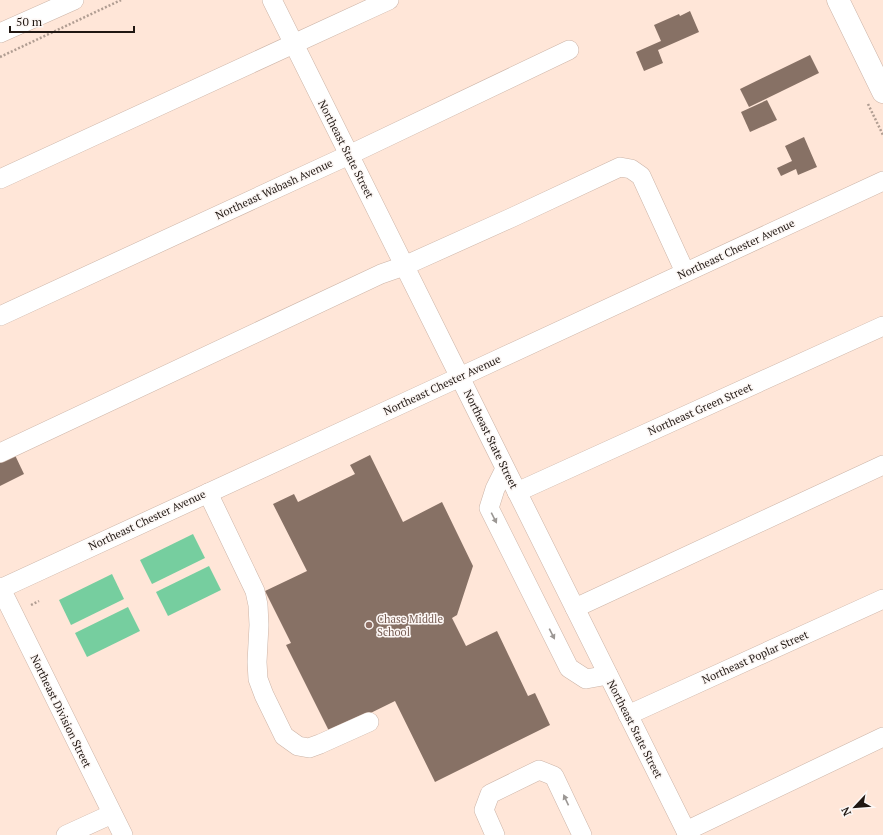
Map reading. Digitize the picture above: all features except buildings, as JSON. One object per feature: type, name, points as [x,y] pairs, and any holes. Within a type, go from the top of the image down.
[{"type":"main road","points":[[838,0],[883,92]]},
{"type":"street","points":[[0,33],[74,0]]},
{"type":"street","name":"Northeast State Street","points":[[272,0],[687,833]]},
{"type":"street","points":[[0,179],[388,0]]},
{"type":"street","name":"Northeast Wabash Avenue","points":[[0,316],[349,155],[569,50]]},
{"type":"street","points":[[0,453],[380,274],[404,266],[620,167],[631,169],[641,176],[685,272]]},
{"type":"street","name":"Northeast Chester Avenue","points":[[0,588],[883,181]]},
{"type":"street","name":"Northeast Green Street","points":[[517,492],[883,326]]},
{"type":"street","points":[[575,608],[883,465]]},
{"type":"street","points":[[505,469],[495,489],[489,508],[569,668],[586,679],[608,675]]},
{"type":"street","points":[[208,492],[255,591],[260,625],[257,662],[258,679],[284,736],[298,746],[309,748],[369,722]]},
{"type":"street","name":"Northeast Division Street","points":[[0,588],[123,835]]},
{"type":"street","name":"Northeast Poplar Street","points":[[628,715],[883,599]]},
{"type":"street","points":[[687,833],[883,737]]},
{"type":"street","points":[[495,835],[484,810],[490,794],[539,770],[554,776],[582,835]]},
{"type":"street","points":[[66,835],[112,814]]},
{"type":"path","points":[[0,56],[121,0]]},
{"type":"path","points":[[31,605],[38,602]]},
{"type":"green space","points":[[193,534],[205,558],[152,584],[140,560]]},
{"type":"green space","points":[[209,566],[221,590],[168,616],[156,592]]},
{"type":"green space","points":[[112,574],[124,599],[71,625],[59,600]]},
{"type":"green space","points":[[128,607],[140,631],[87,657],[75,633]]},
{"type":"place","name":"Chase Middle School","points":[[369,625]]}]
